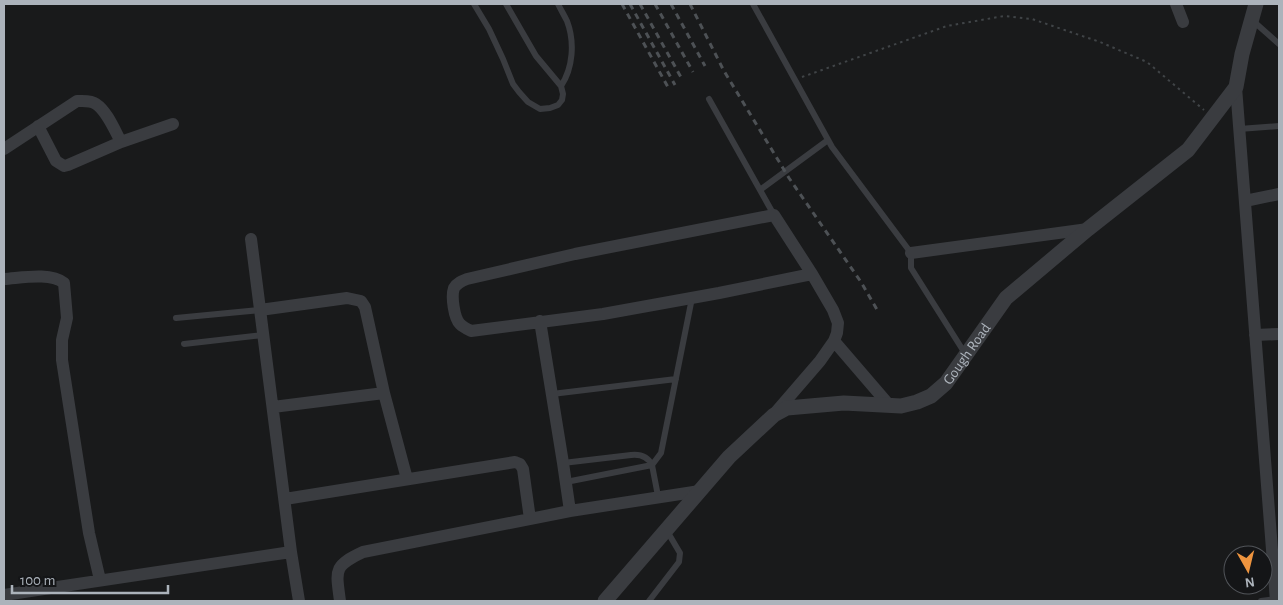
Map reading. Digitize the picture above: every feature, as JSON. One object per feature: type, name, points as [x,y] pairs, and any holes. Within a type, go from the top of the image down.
[{"type":"street","points":[[1176,4],[1182,22]]},
{"type":"street","name":"Gough Road","points":[[605,601],[729,457],[774,415],[787,408],[844,403],[902,406],[932,396],[946,384],[1006,298],[1088,229],[1188,150],[1236,87],[1242,54],[1256,4]]},
{"type":"street","points":[[1236,87],[1255,335],[1274,516],[1276,600]]},
{"type":"street","points":[[4,149],[77,101],[86,100],[96,104],[104,112],[121,142]]},
{"type":"street","points":[[38,126],[56,161],[64,166],[121,142],[173,124]]},
{"type":"street","points":[[1245,201],[1279,194]]},
{"type":"street","points":[[774,415],[820,361],[834,341],[838,323],[833,310],[812,274],[774,216],[575,254],[468,279],[460,282],[455,287],[453,293],[456,317],[460,324],[471,331],[603,314],[812,274]]},
{"type":"street","points":[[910,253],[1088,229]]},
{"type":"street","points":[[251,239],[299,601]]},
{"type":"street","points":[[4,278],[55,278],[64,283],[67,318],[62,340],[62,360],[90,533],[100,580]]},
{"type":"street","points":[[260,310],[347,298],[361,301],[365,307],[384,393],[407,479]]},
{"type":"street","points":[[540,321],[570,510]]},
{"type":"street","points":[[1255,335],[1279,334]]},
{"type":"street","points":[[834,341],[889,405]]},
{"type":"street","points":[[272,407],[384,393]]},
{"type":"street","points":[[284,499],[515,462],[520,464],[523,469],[530,518]]},
{"type":"street","points":[[340,601],[337,577],[339,568],[347,559],[364,552],[570,510],[700,491]]},
{"type":"street","points":[[4,595],[33,596],[100,580],[291,552]]},
{"type":"lane","points":[[474,4],[503,59],[513,84],[528,102],[540,109],[544,110],[558,105],[562,100],[563,94],[561,86],[536,56],[506,4]]},
{"type":"lane","points":[[558,4],[567,22],[572,47],[568,72],[561,86]]},
{"type":"lane","points":[[753,4],[832,147],[910,253],[911,268],[966,355]]},
{"type":"lane","points":[[1251,19],[1279,44]]},
{"type":"lane","points":[[709,100],[774,216]]},
{"type":"lane","points":[[1239,129],[1279,126]]},
{"type":"lane","points":[[760,190],[828,140]]},
{"type":"lane","points":[[566,482],[652,465],[661,453],[692,298]]},
{"type":"lane","points":[[176,318],[260,310]]},
{"type":"lane","points":[[184,344],[263,336]]},
{"type":"lane","points":[[552,394],[676,379]]},
{"type":"lane","points":[[563,463],[637,454],[644,456],[652,465],[658,496]]},
{"type":"lane","points":[[649,601],[679,562],[680,553],[666,531]]},
{"type":"lane","points":[[1261,601],[1276,600]]},
{"type":"path","points":[[795,80],[946,26],[1004,16],[1032,19],[1100,42],[1148,62],[1212,118]]},
{"type":"railway","points":[[622,4],[669,89]]},
{"type":"railway","points":[[630,4],[675,85]]},
{"type":"railway","points":[[640,4],[682,79]]},
{"type":"railway","points":[[655,4],[693,72]]},
{"type":"railway","points":[[671,4],[705,66]]},
{"type":"railway","points":[[690,4],[724,71],[789,178],[861,282],[879,313]]}]
